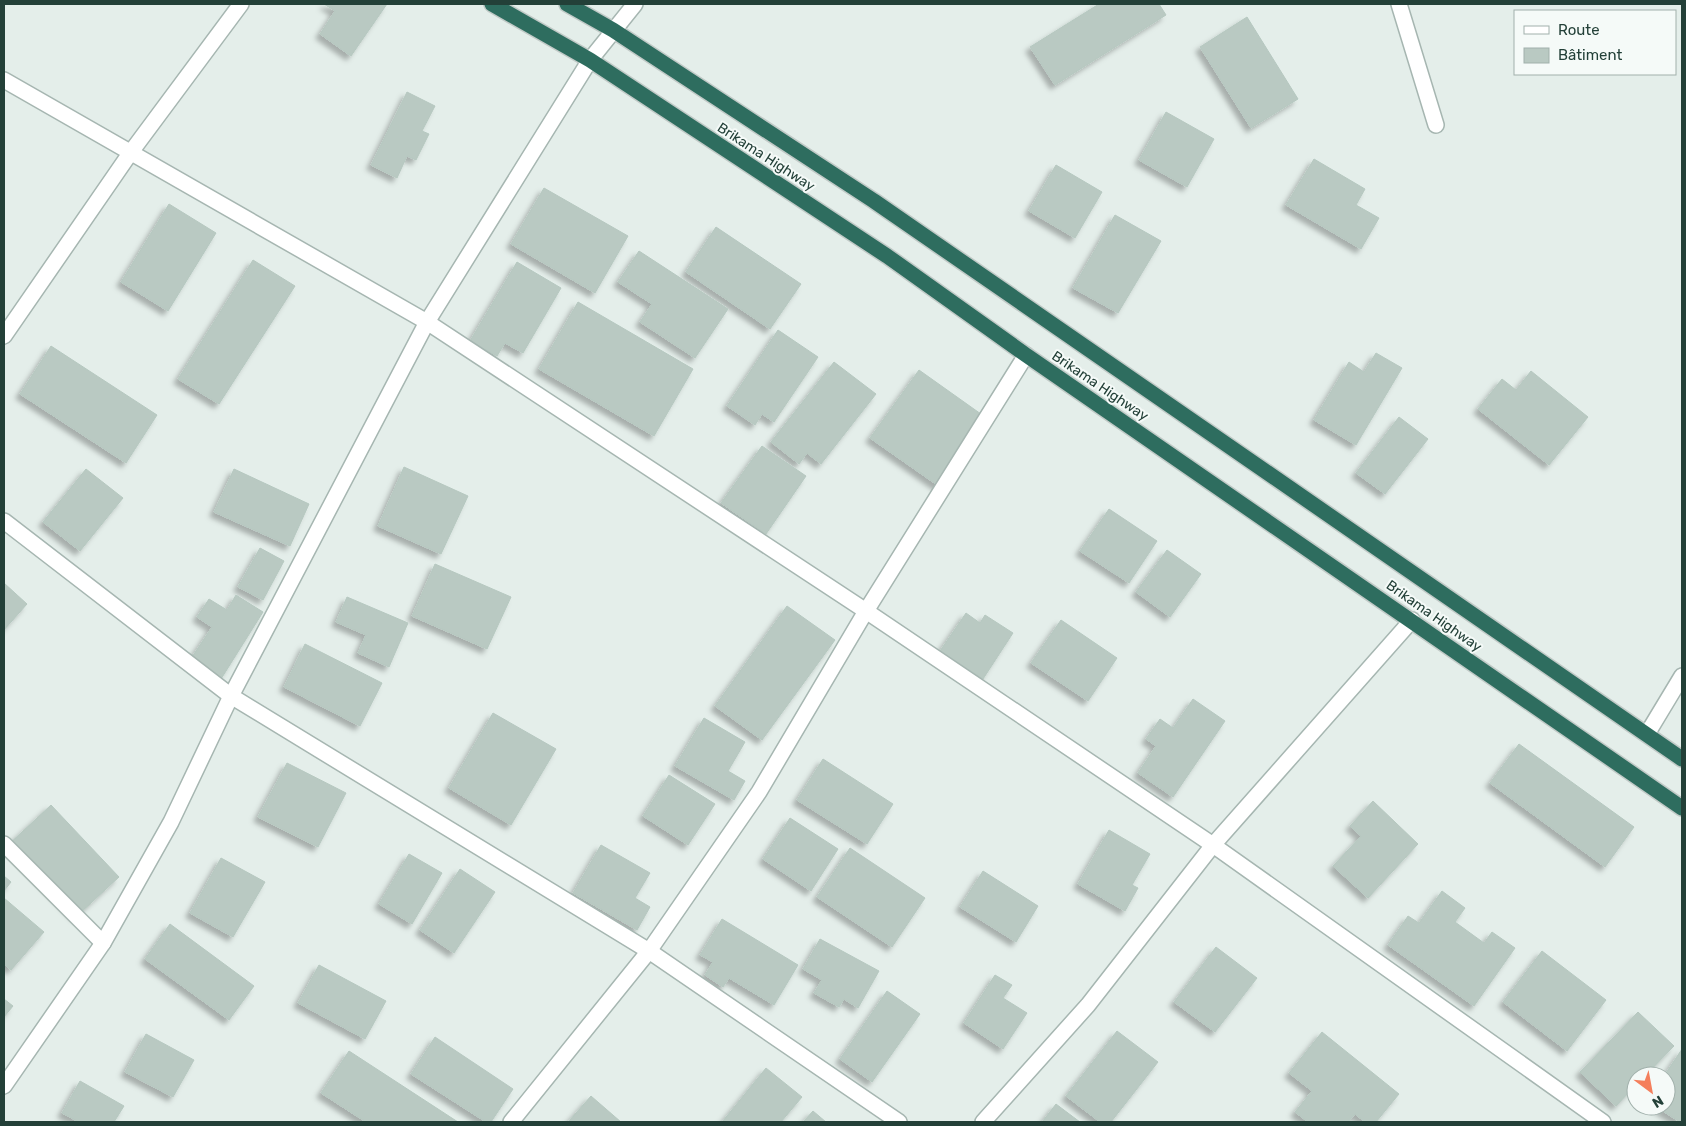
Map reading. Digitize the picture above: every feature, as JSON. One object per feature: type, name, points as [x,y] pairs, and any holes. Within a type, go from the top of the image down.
[{"type":"highway","name":"Brikama Highway","points":[[492,4],[590,60],[887,256],[1026,355],[1682,808]]},
{"type":"highway","name":"Brikama Highway","points":[[567,4],[613,30],[874,202],[1682,759]]},
{"type":"street","points":[[4,336],[131,152],[241,4]]},
{"type":"street","points":[[4,1086],[103,943],[171,822],[231,696],[427,322],[590,60],[635,4]]},
{"type":"street","points":[[1399,4],[1436,125]]},
{"type":"street","points":[[4,80],[427,322],[866,611],[1213,845],[1603,1122]]},
{"type":"street","points":[[511,1122],[649,951],[759,792],[866,611],[1026,355]]},
{"type":"street","points":[[4,521],[231,696],[649,951],[899,1122]]},
{"type":"street","points":[[983,1122],[1088,1005],[1213,845],[1412,620]]},
{"type":"street","points":[[1647,734],[1682,676]]},
{"type":"street","points":[[4,844],[103,943]]},
{"type":"building","points":[[324,4],[387,4],[351,56],[320,34],[335,11]]},
{"type":"building","points":[[1099,4],[1159,4],[1166,15],[1055,85],[1030,47]]},
{"type":"building","points":[[1247,17],[1298,99],[1251,128],[1200,47]]},
{"type":"building","points":[[407,92],[435,106],[422,131],[429,134],[416,160],[407,156],[397,178],[371,165]]},
{"type":"building","points":[[1166,112],[1214,139],[1187,187],[1139,160]]},
{"type":"building","points":[[1314,159],[1365,189],[1356,205],[1379,218],[1361,249],[1286,205]]},
{"type":"building","points":[[1056,165],[1102,192],[1075,238],[1029,211]]},
{"type":"building","points":[[544,188],[628,236],[595,293],[511,244]]},
{"type":"building","points":[[169,204],[216,233],[168,311],[121,282]]},
{"type":"building","points":[[1115,215],[1161,241],[1118,313],[1073,288]]},
{"type":"building","points":[[716,227],[801,284],[770,329],[686,272]]},
{"type":"building","points":[[639,251],[728,309],[695,358],[640,322],[652,304],[618,282]]},
{"type":"building","points":[[253,260],[295,286],[219,404],[178,379]]},
{"type":"building","points":[[517,262],[561,288],[523,353],[505,343],[497,356],[470,341]]},
{"type":"building","points":[[578,302],[693,369],[654,436],[539,369]]},
{"type":"building","points":[[778,330],[818,357],[774,422],[762,414],[755,425],[727,406]]},
{"type":"building","points":[[51,346],[157,415],[126,463],[20,394]]},
{"type":"building","points":[[1376,353],[1402,368],[1356,445],[1314,420],[1349,362],[1364,372]]},
{"type":"building","points":[[834,362],[876,394],[821,464],[807,453],[799,464],[771,442]]},
{"type":"building","points":[[919,370],[988,419],[940,487],[870,438]]},
{"type":"building","points":[[1531,371],[1588,417],[1549,465],[1478,409],[1502,379],[1516,390]]},
{"type":"building","points":[[1399,417],[1428,439],[1385,494],[1356,473]]},
{"type":"building","points":[[762,446],[806,476],[766,534],[721,503]]},
{"type":"building","points":[[404,467],[468,496],[441,554],[378,526]]},
{"type":"building","points":[[86,469],[123,498],[80,551],[43,522]]},
{"type":"building","points":[[234,469],[309,504],[290,546],[214,512]]},
{"type":"building","points":[[1109,509],[1157,541],[1129,583],[1080,551]]},
{"type":"building","points":[[260,548],[284,561],[263,600],[238,587]]},
{"type":"building","points":[[1167,550],[1201,574],[1170,617],[1136,592]]},
{"type":"building","points":[[435,564],[511,597],[487,649],[412,616]]},
{"type":"building","points":[[4,583],[27,604],[4,630]]},
{"type":"building","points":[[236,595],[263,612],[221,679],[190,660],[212,627],[197,617],[209,599],[227,610]]},
{"type":"building","points":[[347,597],[408,623],[389,667],[358,653],[366,635],[336,622]]},
{"type":"building","points":[[787,606],[835,640],[762,740],[715,706]]},
{"type":"building","points":[[966,613],[980,623],[985,615],[1013,633],[983,679],[940,651]]},
{"type":"building","points":[[1061,620],[1117,658],[1088,701],[1031,663]]},
{"type":"building","points":[[305,644],[382,683],[360,726],[284,687]]},
{"type":"building","points":[[1193,699],[1225,721],[1173,797],[1138,773],[1156,746],[1146,739],[1160,719],[1173,728]]},
{"type":"building","points":[[493,713],[556,749],[511,825],[449,788]]},
{"type":"building","points":[[704,718],[745,742],[728,771],[745,781],[734,800],[675,766]]},
{"type":"building","points":[[1519,744],[1634,827],[1605,867],[1490,783]]},
{"type":"building","points":[[823,759],[893,804],[867,844],[797,800]]},
{"type":"building","points":[[287,763],[346,793],[318,847],[258,817]]},
{"type":"building","points":[[669,775],[715,804],[688,845],[643,816]]},
{"type":"building","points":[[1373,801],[1418,844],[1368,898],[1333,866],[1361,836],[1350,826]]},
{"type":"building","points":[[51,805],[119,877],[77,916],[9,844]]},
{"type":"building","points":[[790,818],[838,849],[811,891],[763,859]]},
{"type":"building","points":[[1109,830],[1150,854],[1132,885],[1138,888],[1125,911],[1078,884]]},
{"type":"building","points":[[601,845],[650,873],[635,898],[650,907],[637,930],[573,893]]},
{"type":"building","points":[[850,848],[925,898],[892,947],[817,897]]},
{"type":"building","points":[[409,854],[442,873],[412,924],[379,904]]},
{"type":"building","points":[[221,858],[265,882],[233,937],[190,913]]},
{"type":"building","points":[[460,869],[495,892],[454,953],[420,930]]},
{"type":"building","points":[[983,871],[1038,906],[1016,942],[960,907]]},
{"type":"building","points":[[4,876],[11,882],[4,891]]},
{"type":"building","points":[[1442,891],[1465,908],[1455,922],[1484,943],[1492,932],[1515,948],[1474,1006],[1388,945],[1408,916],[1419,923]]},
{"type":"building","points":[[4,898],[44,932],[11,970],[4,964]]},
{"type":"building","points":[[722,919],[798,965],[774,1005],[729,978],[723,987],[705,975],[713,962],[700,955]]},
{"type":"building","points":[[170,924],[254,986],[229,1020],[145,959]]},
{"type":"building","points":[[820,939],[879,971],[858,1008],[844,999],[839,1007],[814,993],[822,980],[803,969]]},
{"type":"building","points":[[1216,947],[1257,978],[1215,1032],[1174,1002]]},
{"type":"building","points":[[1542,951],[1606,1000],[1567,1051],[1503,1002]]},
{"type":"building","points":[[319,965],[386,1001],[365,1039],[298,1003]]},
{"type":"building","points":[[995,975],[1012,985],[1003,998],[1027,1013],[1003,1049],[964,1023]]},
{"type":"building","points":[[887,991],[920,1014],[872,1082],[840,1059]]},
{"type":"building","points":[[4,999],[13,1006],[4,1017]]},
{"type":"building","points":[[1638,1012],[1674,1046],[1655,1066],[1626,1066],[1626,1096],[1616,1106],[1580,1072]]},
{"type":"building","points":[[1117,1031],[1158,1062],[1111,1122],[1100,1122],[1066,1096]]},
{"type":"building","points":[[1322,1032],[1399,1094],[1376,1122],[1365,1122],[1355,1114],[1348,1122],[1308,1122],[1295,1112],[1312,1091],[1289,1073]]},
{"type":"building","points":[[146,1034],[194,1060],[173,1097],[125,1072]]},
{"type":"building","points":[[435,1037],[513,1089],[491,1122],[486,1122],[411,1074]]},
{"type":"building","points":[[1682,1049],[1682,1122],[1671,1116],[1676,1116],[1676,1066],[1671,1066]]},
{"type":"building","points":[[349,1051],[458,1122],[366,1122],[321,1093]]},
{"type":"building","points":[[766,1068],[802,1097],[781,1122],[722,1122]]},
{"type":"building","points":[[80,1081],[124,1106],[114,1122],[79,1122],[62,1113]]},
{"type":"building","points":[[591,1096],[621,1122],[568,1122]]},
{"type":"building","points":[[1056,1104],[1080,1122],[1042,1122]]},
{"type":"building","points":[[813,1111],[826,1122],[803,1122]]}]
